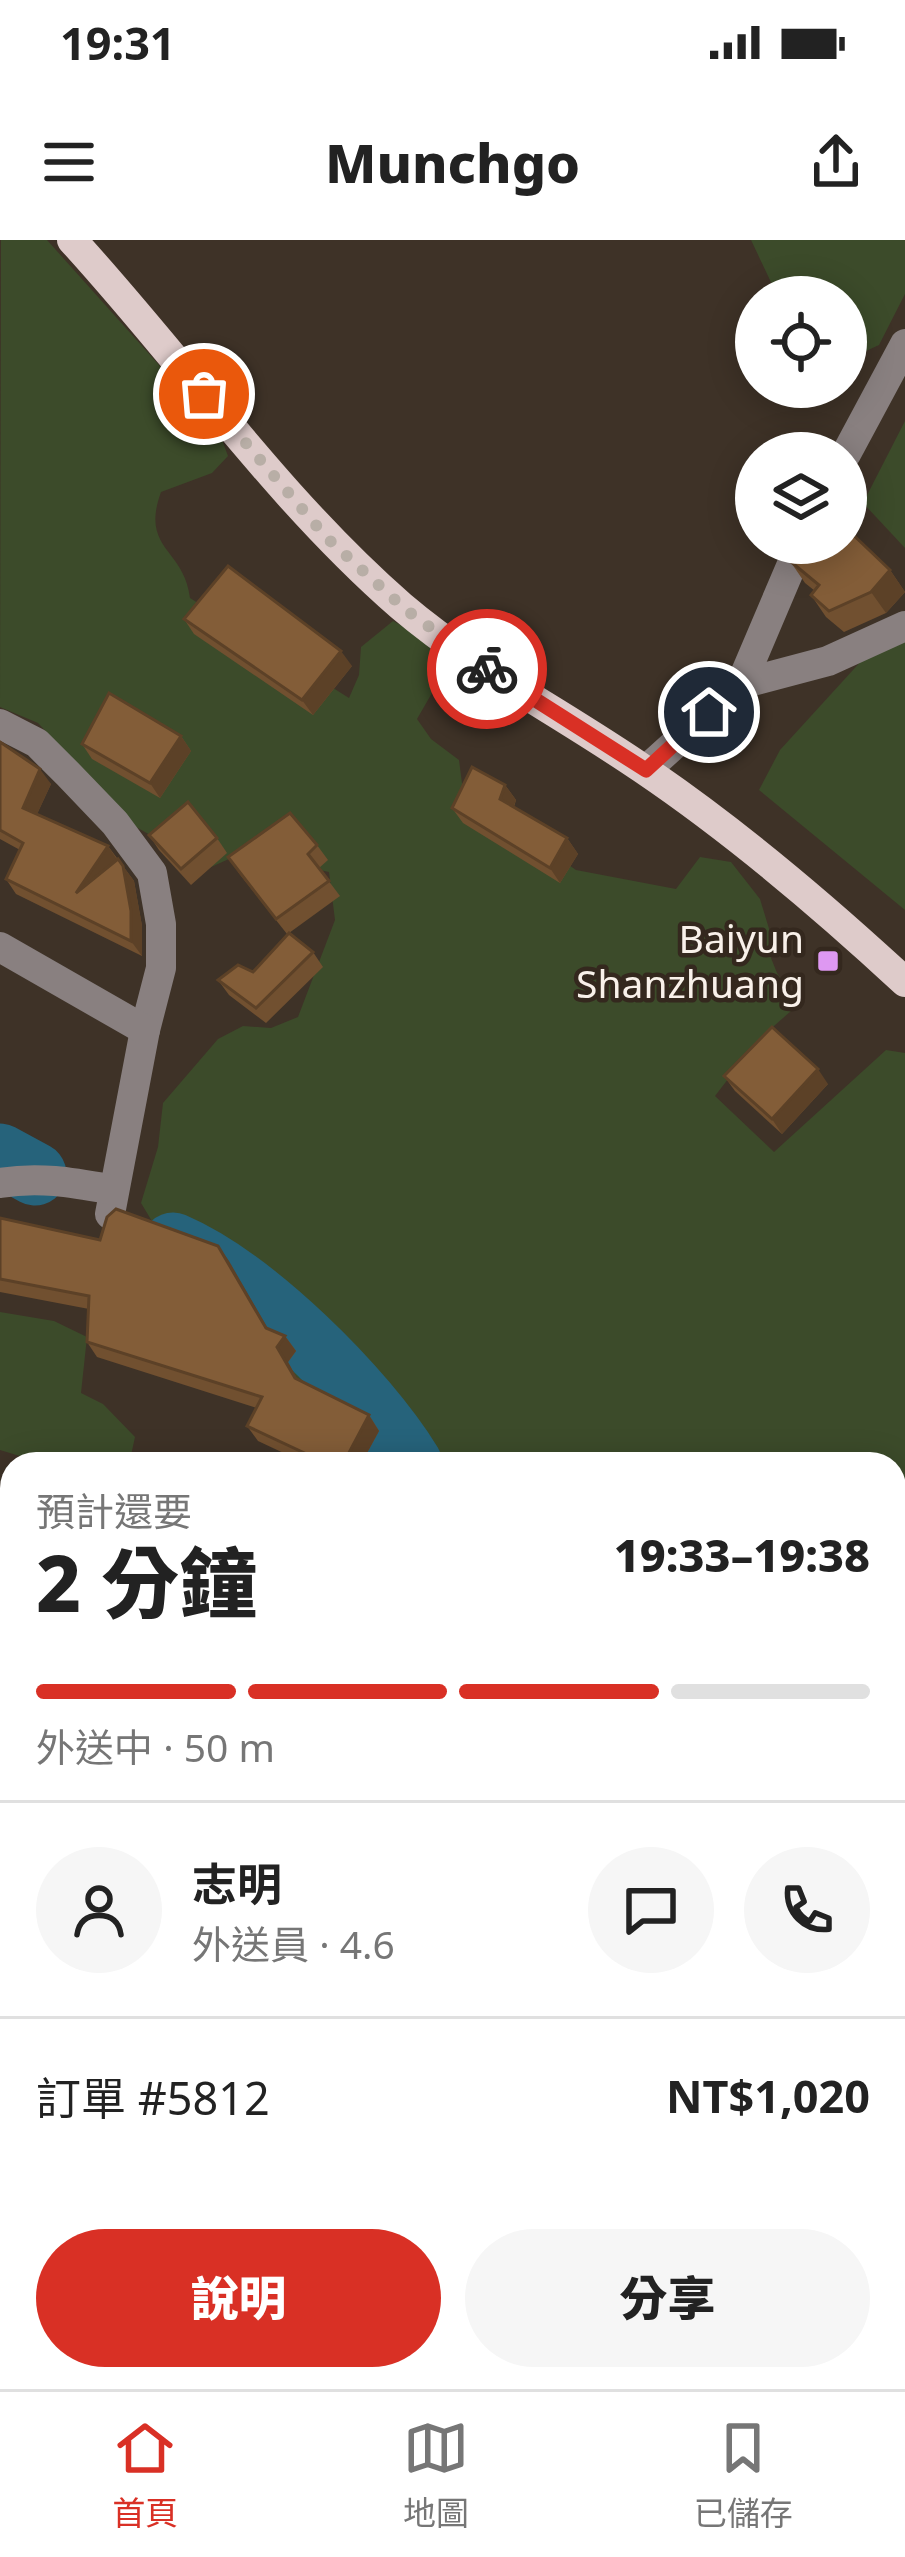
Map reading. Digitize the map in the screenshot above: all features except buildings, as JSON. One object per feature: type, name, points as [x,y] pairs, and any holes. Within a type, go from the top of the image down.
[{"type":"main road","points":[[72,240],[327,538],[423,622],[497,676],[646,770],[826,909],[905,982]]},
{"type":"street","points":[[858,432],[905,344]]},
{"type":"street","points":[[646,770],[740,684],[792,564]]},
{"type":"street","points":[[740,684],[828,662],[905,626]]},
{"type":"street","points":[[0,724],[37,743],[115,823],[152,873],[161,924],[161,968],[112,1202],[58,1179],[0,1183]]},
{"type":"street","points":[[0,946],[145,1030]]},
{"type":"green space","points":[[1,240],[47,240],[219,432],[228,456],[212,473],[161,492],[156,511],[159,538],[180,568],[190,598],[349,698],[359,675],[361,647],[393,621],[419,635],[447,667],[417,719],[431,739],[459,760],[463,791],[576,870],[676,889],[700,857],[731,862],[760,899],[770,932],[769,953],[799,1004],[758,1040],[715,1096],[774,1152],[886,1050],[905,1053],[905,1452],[348,1452],[173,1256],[141,1203],[158,1147],[163,1103],[218,1039],[243,1026],[271,1028],[298,1017],[335,920],[329,872],[242,853],[209,868],[136,827],[38,723],[0,707]]},
{"type":"green space","points":[[751,240],[905,240],[905,294],[879,345],[867,351],[867,276],[768,276]]},
{"type":"green space","points":[[905,421],[905,548],[867,507],[867,495]]},
{"type":"green space","points":[[905,613],[905,910],[759,790],[780,750]]},
{"type":"green space","points":[[0,1312],[54,1321],[87,1337],[81,1393],[103,1404],[135,1437],[132,1452],[0,1450]]},
{"type":"waterway","points":[[0,1155],[35,1174]]},
{"type":"waterway","points":[[173,1244],[205,1260],[272,1309],[336,1370],[403,1452]]},
{"type":"way so far","points":[[204,394],[327,538],[405,609],[487,669]]},
{"type":"place","name":"Baiyun Shanzhuang","points":[[828,961]]},
{"type":"route","points":[[487,669],[646,770],[709,712]]}]
